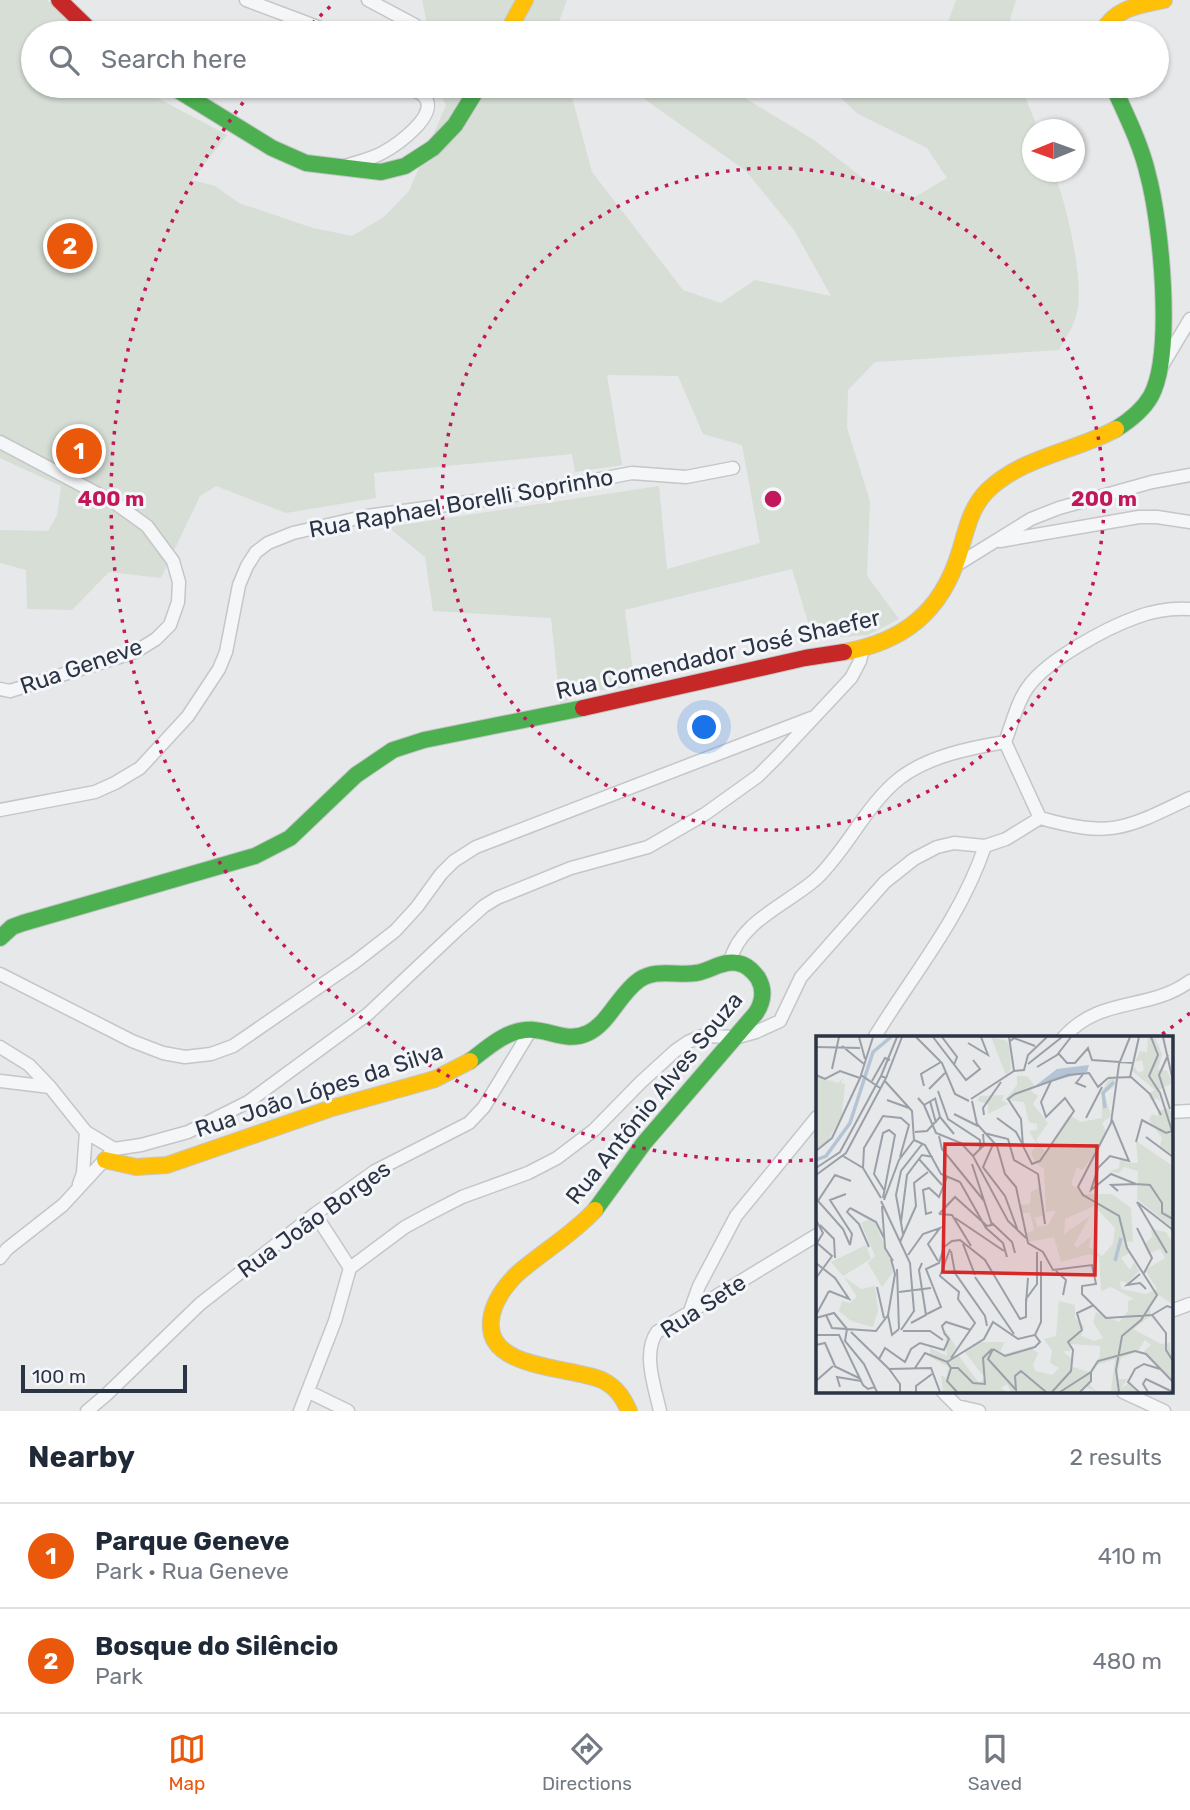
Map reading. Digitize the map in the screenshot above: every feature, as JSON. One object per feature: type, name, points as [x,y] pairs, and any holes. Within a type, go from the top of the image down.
[{"type":"street","points":[[59,0],[81,21]]},
{"type":"street","points":[[246,0],[302,21]]},
{"type":"street","points":[[368,0],[407,21]]},
{"type":"street","points":[[514,21],[525,0]]},
{"type":"street","points":[[1110,21],[1124,9],[1164,0]]},
{"type":"street","points":[[191,98],[272,148],[306,163],[381,172],[405,166],[433,148],[455,125],[472,98]]},
{"type":"street","points":[[338,168],[380,154],[402,139],[425,115],[428,106],[424,98]]},
{"type":"street","name":"Rua Comendador José Shaefer","points":[[0,938],[23,923],[255,856],[274,848],[290,838],[356,775],[393,750],[694,685],[814,656],[863,649],[899,635],[926,614],[944,588],[955,566],[970,520],[988,489],[1009,473],[1037,459],[1106,435],[1126,422],[1153,394],[1160,369],[1163,307],[1155,205],[1143,156],[1117,98]]},
{"type":"street","points":[[1160,369],[1190,318]]},
{"type":"street","name":"Rua Geneve","points":[[0,442],[115,503],[147,526],[173,561],[179,582],[178,602],[170,625],[156,639],[135,652],[3,691]]},
{"type":"street","name":"Rua Raphael Borelli Soprinho","points":[[0,810],[95,792],[140,768],[188,716],[219,669],[226,652],[239,585],[256,552],[268,543],[293,533],[367,516],[505,497],[632,473],[686,477],[733,468]]},
{"type":"street","points":[[955,566],[1016,526],[1059,508],[1152,482],[1190,475]]},
{"type":"street","points":[[995,541],[1139,517],[1190,522]]},
{"type":"street","points":[[1040,818],[1006,742],[1021,698],[1029,684],[1067,653],[1138,616],[1174,608],[1190,609]]},
{"type":"street","points":[[0,1258],[63,1205],[109,1155],[188,1132],[248,1102],[368,1014],[484,906],[571,867],[648,847],[679,831],[758,776],[851,678],[857,670],[863,649]]},
{"type":"street","points":[[0,974],[132,1041],[163,1053],[185,1057],[211,1054],[233,1045],[355,962],[395,931],[454,861],[476,847],[811,718]]},
{"type":"street","points":[[532,1028],[560,1039],[578,1037],[600,1026],[629,989],[652,974],[698,974],[730,962],[744,936],[764,915],[802,891],[818,877],[882,796],[900,778],[943,757],[1006,742]]},
{"type":"street","points":[[300,1411],[335,1321],[350,1268],[405,1227],[429,1213],[557,1158],[594,1130],[641,1082],[688,1042],[702,1037],[732,1038],[757,1032],[780,1021],[801,977],[885,882],[914,859],[937,847],[954,843],[985,846],[1006,839],[1040,818],[1087,828],[1121,828],[1190,798]]},
{"type":"street","points":[[875,1036],[962,904],[985,846]]},
{"type":"street","name":"Rua Antônio Alves Souza","points":[[629,1411],[621,1394],[606,1382],[581,1372],[509,1356],[498,1348],[491,1334],[491,1313],[514,1276],[570,1234],[596,1210],[620,1173],[761,1005],[762,993],[757,977],[744,965],[730,962]]},
{"type":"street","points":[[1065,1036],[1076,1024],[1098,1011],[1151,999],[1180,988],[1190,981]]},
{"type":"street","name":"Rua João Lópes da Silva","points":[[109,1155],[135,1168],[151,1169],[167,1165],[332,1108],[432,1080],[456,1070],[511,1033],[532,1028]]},
{"type":"street","name":"Rua João Borges","points":[[87,1411],[200,1304],[315,1214],[376,1171],[470,1123],[484,1107],[532,1028]]},
{"type":"street","points":[[0,1047],[29,1065],[109,1155]]},
{"type":"street","points":[[0,1081],[50,1087]]},
{"type":"street","points":[[1172,1112],[1190,1111]]},
{"type":"street","points":[[690,1311],[699,1286],[736,1216],[816,1117]]},
{"type":"street","points":[[78,1188],[83,1173],[86,1132]]},
{"type":"street","points":[[315,1214],[350,1268]]},
{"type":"street","name":"Rua Sete","points":[[660,1411],[650,1351],[657,1332],[816,1236]]},
{"type":"street","points":[[1172,1311],[1190,1304]]},
{"type":"street","points":[[309,1392],[348,1411]]},
{"type":"street","points":[[945,1394],[957,1406],[979,1411]]},
{"type":"street","points":[[1127,1394],[1164,1411]]},
{"type":"shaded area","points":[[0,0],[47,0],[70,21],[21,21],[21,98],[158,98],[227,135],[192,180],[215,186],[239,203],[313,228],[352,236],[384,217],[409,191],[446,105],[442,98],[572,98],[592,172],[683,290],[721,303],[755,280],[831,296],[794,230],[746,171],[643,98],[745,98],[814,140],[877,189],[915,197],[947,178],[927,148],[858,114],[841,98],[1026,98],[1034,119],[1022,119],[1022,182],[1057,182],[1064,203],[1077,265],[1078,302],[1071,329],[1059,350],[875,362],[848,390],[847,428],[870,501],[867,576],[899,619],[868,635],[813,639],[792,569],[625,610],[635,687],[590,691],[560,704],[551,618],[433,611],[425,557],[388,527],[659,486],[667,569],[760,543],[742,445],[703,434],[678,376],[607,375],[622,465],[575,472],[572,454],[374,473],[376,498],[286,513],[216,486],[200,496],[161,578],[109,572],[72,610],[27,609],[26,570],[0,563],[0,530],[48,531],[57,515],[61,486],[0,458]]},
{"type":"shaded area","points":[[422,0],[567,0],[559,21],[426,21]]},
{"type":"shaded area","points":[[956,0],[1016,0],[1010,21],[948,21]]},
{"type":"traffic: fast","points":[[191,98],[272,148],[306,163],[381,172],[405,166],[433,148],[455,125],[472,98]]},
{"type":"traffic: fast","points":[[1116,429],[1135,415],[1151,396],[1158,376],[1164,320],[1161,255],[1153,197],[1141,152],[1118,98]]},
{"type":"traffic: fast","points":[[0,938],[12,927],[23,923],[255,856],[290,838],[356,775],[393,750],[424,740],[583,708]]},
{"type":"traffic: fast","points":[[470,1061],[517,1031],[533,1030],[572,1037],[588,1033],[602,1022],[632,986],[652,974],[696,973],[732,962],[749,968],[756,975],[762,991],[762,1000],[756,1013],[644,1143],[595,1210]]},
{"type":"traffic: slow","points":[[514,21],[525,0]]},
{"type":"traffic: slow","points":[[1110,21],[1128,9],[1164,0]]},
{"type":"traffic: slow","points":[[844,652],[884,641],[902,632],[930,608],[951,574],[976,505],[1001,479],[1033,462],[1116,429]]},
{"type":"traffic: slow","points":[[105,1160],[136,1167],[167,1165],[332,1108],[435,1079],[470,1061]]},
{"type":"traffic: slow","points":[[595,1210],[508,1284],[492,1313],[493,1336],[501,1348],[532,1364],[602,1380],[618,1393],[629,1411]]},
{"type":"traffic: jam","points":[[59,0],[81,21]]},
{"type":"traffic: jam","points":[[583,708],[805,658],[844,652]]},
{"type":"place","name":"Bosque do Silêncio","points":[[70,246]]},
{"type":"place","name":"Parque Geneve","points":[[79,451]]}]
